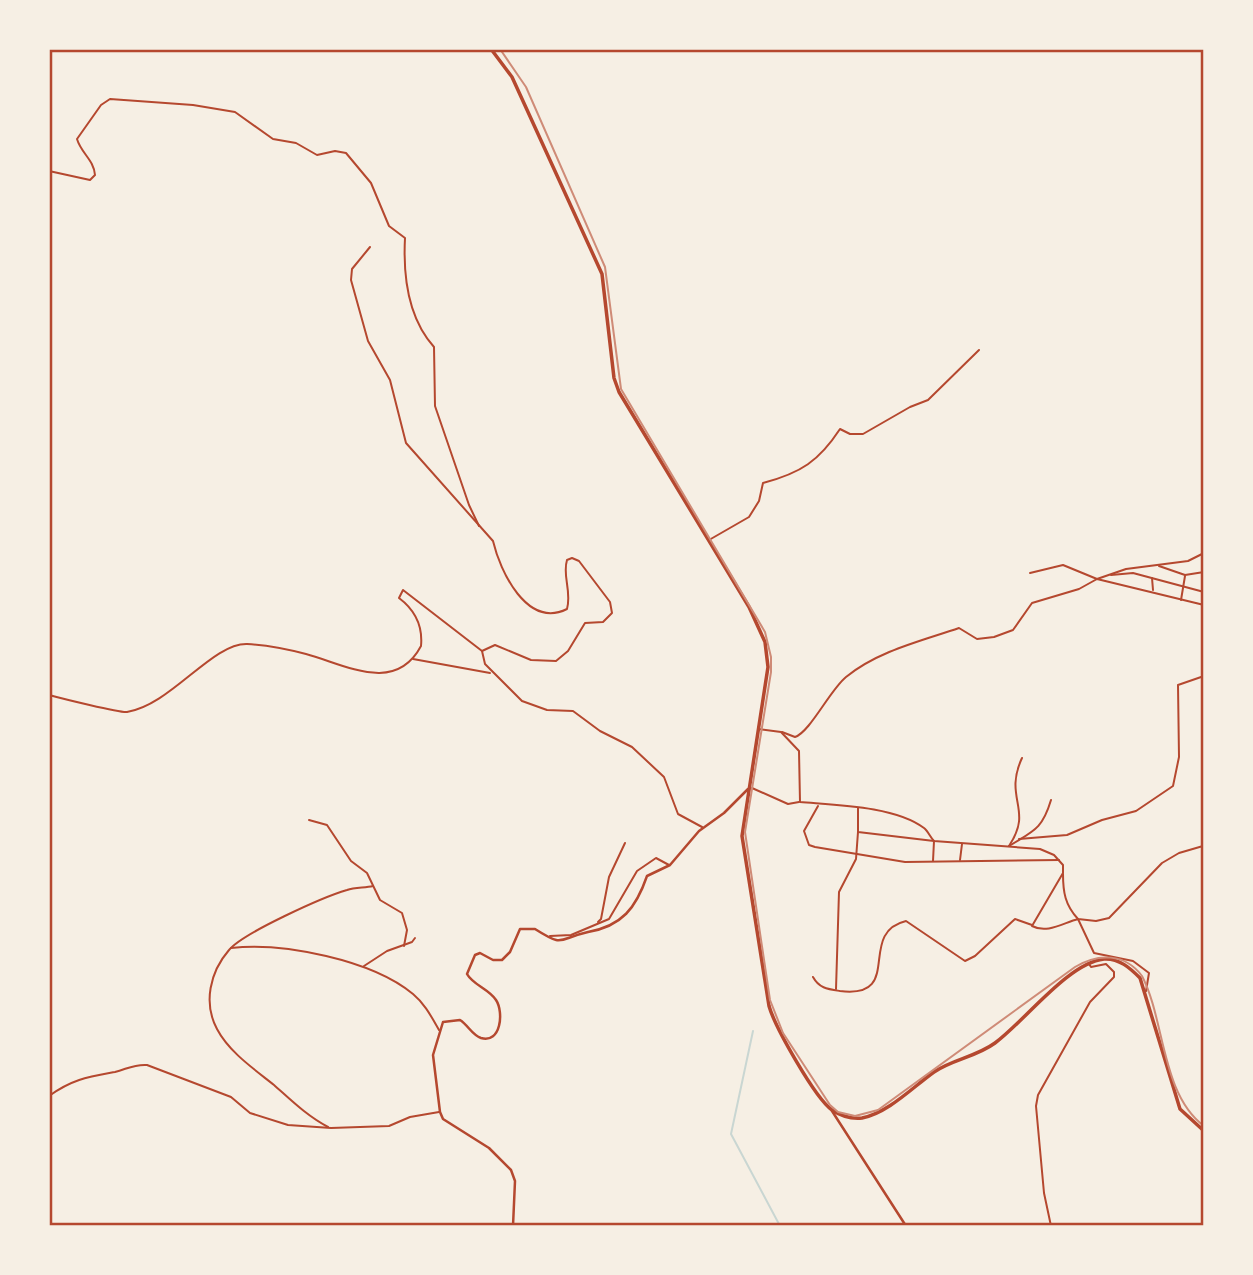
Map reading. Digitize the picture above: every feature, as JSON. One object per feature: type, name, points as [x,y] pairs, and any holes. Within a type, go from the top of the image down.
[{"type":"main road","points":[[491,49],[512,77],[602,274],[618,392],[749,607],[765,642],[768,667],[742,835],[773,1020],[830,1109],[854,1118],[875,1114],[948,1062],[974,1056],[994,1044],[1072,973],[1088,963],[1105,959],[1128,966],[1140,978],[1180,1108],[1204,1131]]},
{"type":"street","points":[[49,171],[90,180],[95,175],[92,163],[81,150],[77,139],[102,105],[110,99],[193,105],[235,112],[273,139],[296,143],[317,155],[334,151],[346,153],[371,183],[389,226],[405,238],[409,299],[422,334],[434,347],[435,405],[468,505],[480,528]]},
{"type":"street","points":[[370,247],[352,269],[352,287],[368,341],[390,380],[407,443],[493,541],[513,590],[529,605],[561,612],[567,608],[570,590],[564,568],[566,560],[572,558],[579,561],[610,602],[612,613],[603,622],[585,623],[568,651],[556,661],[531,660],[501,645],[482,651]]},
{"type":"street","points":[[708,540],[741,524],[755,510],[763,483],[788,476],[820,457],[840,429],[850,434],[863,434],[909,407],[928,400],[979,350]]},
{"type":"street","points":[[758,729],[794,737],[804,731],[836,687],[869,659],[959,628],[977,639],[1006,633],[1013,630],[1032,603],[1056,593],[1079,589],[1097,579],[1133,568],[1188,561],[1204,553]]},
{"type":"street","points":[[1030,573],[1063,565],[1097,579],[1204,605]]},
{"type":"street","points":[[1158,566],[1185,575],[1204,572]]},
{"type":"street","points":[[1110,575],[1133,573],[1204,592]]},
{"type":"street","points":[[1181,600],[1185,575]]},
{"type":"street","points":[[1152,577],[1153,592]]},
{"type":"street","points":[[49,695],[125,712],[146,706],[231,647],[245,644],[306,654],[370,674],[388,673],[412,659],[421,646],[414,610],[399,598],[403,590],[482,651],[485,664],[492,673],[522,701],[547,710],[573,711],[600,731],[632,747],[664,777],[678,814],[703,828]]},
{"type":"street","points":[[412,659],[492,673]]},
{"type":"street","points":[[1019,839],[1066,835],[1102,820],[1136,811],[1173,786],[1179,757],[1178,685],[1204,676]]},
{"type":"street","points":[[780,732],[799,751],[800,802]]},
{"type":"street","points":[[1008,847],[1021,824],[1013,782],[1022,758]]},
{"type":"street","points":[[513,1226],[515,1181],[511,1170],[481,1143],[443,1119],[440,1112],[433,1055],[443,1022],[452,1019],[466,1024],[477,1037],[493,1037],[499,1028],[501,1015],[497,1000],[470,979],[466,970],[475,955],[480,953],[498,962],[502,960],[510,952],[520,929],[535,929],[554,941],[566,941],[608,928],[634,907],[648,876],[670,865],[703,828],[724,813],[750,787],[788,804],[800,802],[858,807],[906,820],[926,829],[934,841],[933,862]]},
{"type":"street","points":[[1008,847],[1038,828],[1051,800]]},
{"type":"street","points":[[818,804],[804,831],[809,845],[905,862],[1060,860]]},
{"type":"street","points":[[835,990],[839,892],[857,854],[858,807]]},
{"type":"street","points":[[309,820],[327,825],[351,861],[367,873],[380,900],[402,912],[408,936],[404,946]]},
{"type":"street","points":[[858,832],[1047,851],[1060,860],[1066,902],[1078,919],[1094,953],[1133,961],[1149,973],[1146,993]]},
{"type":"street","points":[[594,925],[601,919],[609,877],[625,843]]},
{"type":"street","points":[[960,862],[962,844]]},
{"type":"street","points":[[813,977],[823,988],[835,990],[856,992],[873,983],[878,976],[882,935],[894,923],[913,923],[965,961],[975,957],[1015,919],[1038,929],[1055,928],[1078,919],[1109,918],[1162,863],[1179,853],[1203,846]]},
{"type":"street","points":[[541,933],[549,936],[571,935],[609,919],[642,867],[656,858],[670,865]]},
{"type":"street","points":[[1032,926],[1063,873]]},
{"type":"street","points":[[331,1128],[313,1119],[298,1103],[249,1066],[219,1033],[211,1012],[211,988],[215,970],[230,948],[296,912],[349,889],[373,886]]},
{"type":"street","points":[[363,967],[387,951],[404,946],[415,938]]},
{"type":"street","points":[[230,948],[260,945],[363,967],[411,993],[427,1008],[439,1031]]},
{"type":"street","points":[[1051,1226],[1044,1193],[1036,1106],[1038,1096],[1090,1002],[1114,977],[1114,972],[1106,964],[1091,967],[1088,963]]},
{"type":"street","points":[[49,1096],[78,1077],[116,1072],[135,1064],[147,1065],[237,1100],[250,1113],[288,1125],[331,1128],[389,1126],[410,1117],[440,1112]]},
{"type":"street","points":[[830,1109],[906,1226]]},
{"type":"waterway","points":[[753,1031],[731,1134],[780,1226]]},
{"type":"railway","points":[[500,49],[526,87],[605,267],[621,389],[765,632],[771,657],[771,672],[745,832],[770,1000],[783,1033],[830,1105],[838,1112],[855,1116],[878,1110],[1075,967],[1093,959],[1111,958],[1128,963],[1142,976],[1150,994],[1179,1095],[1190,1112],[1204,1126]]}]
